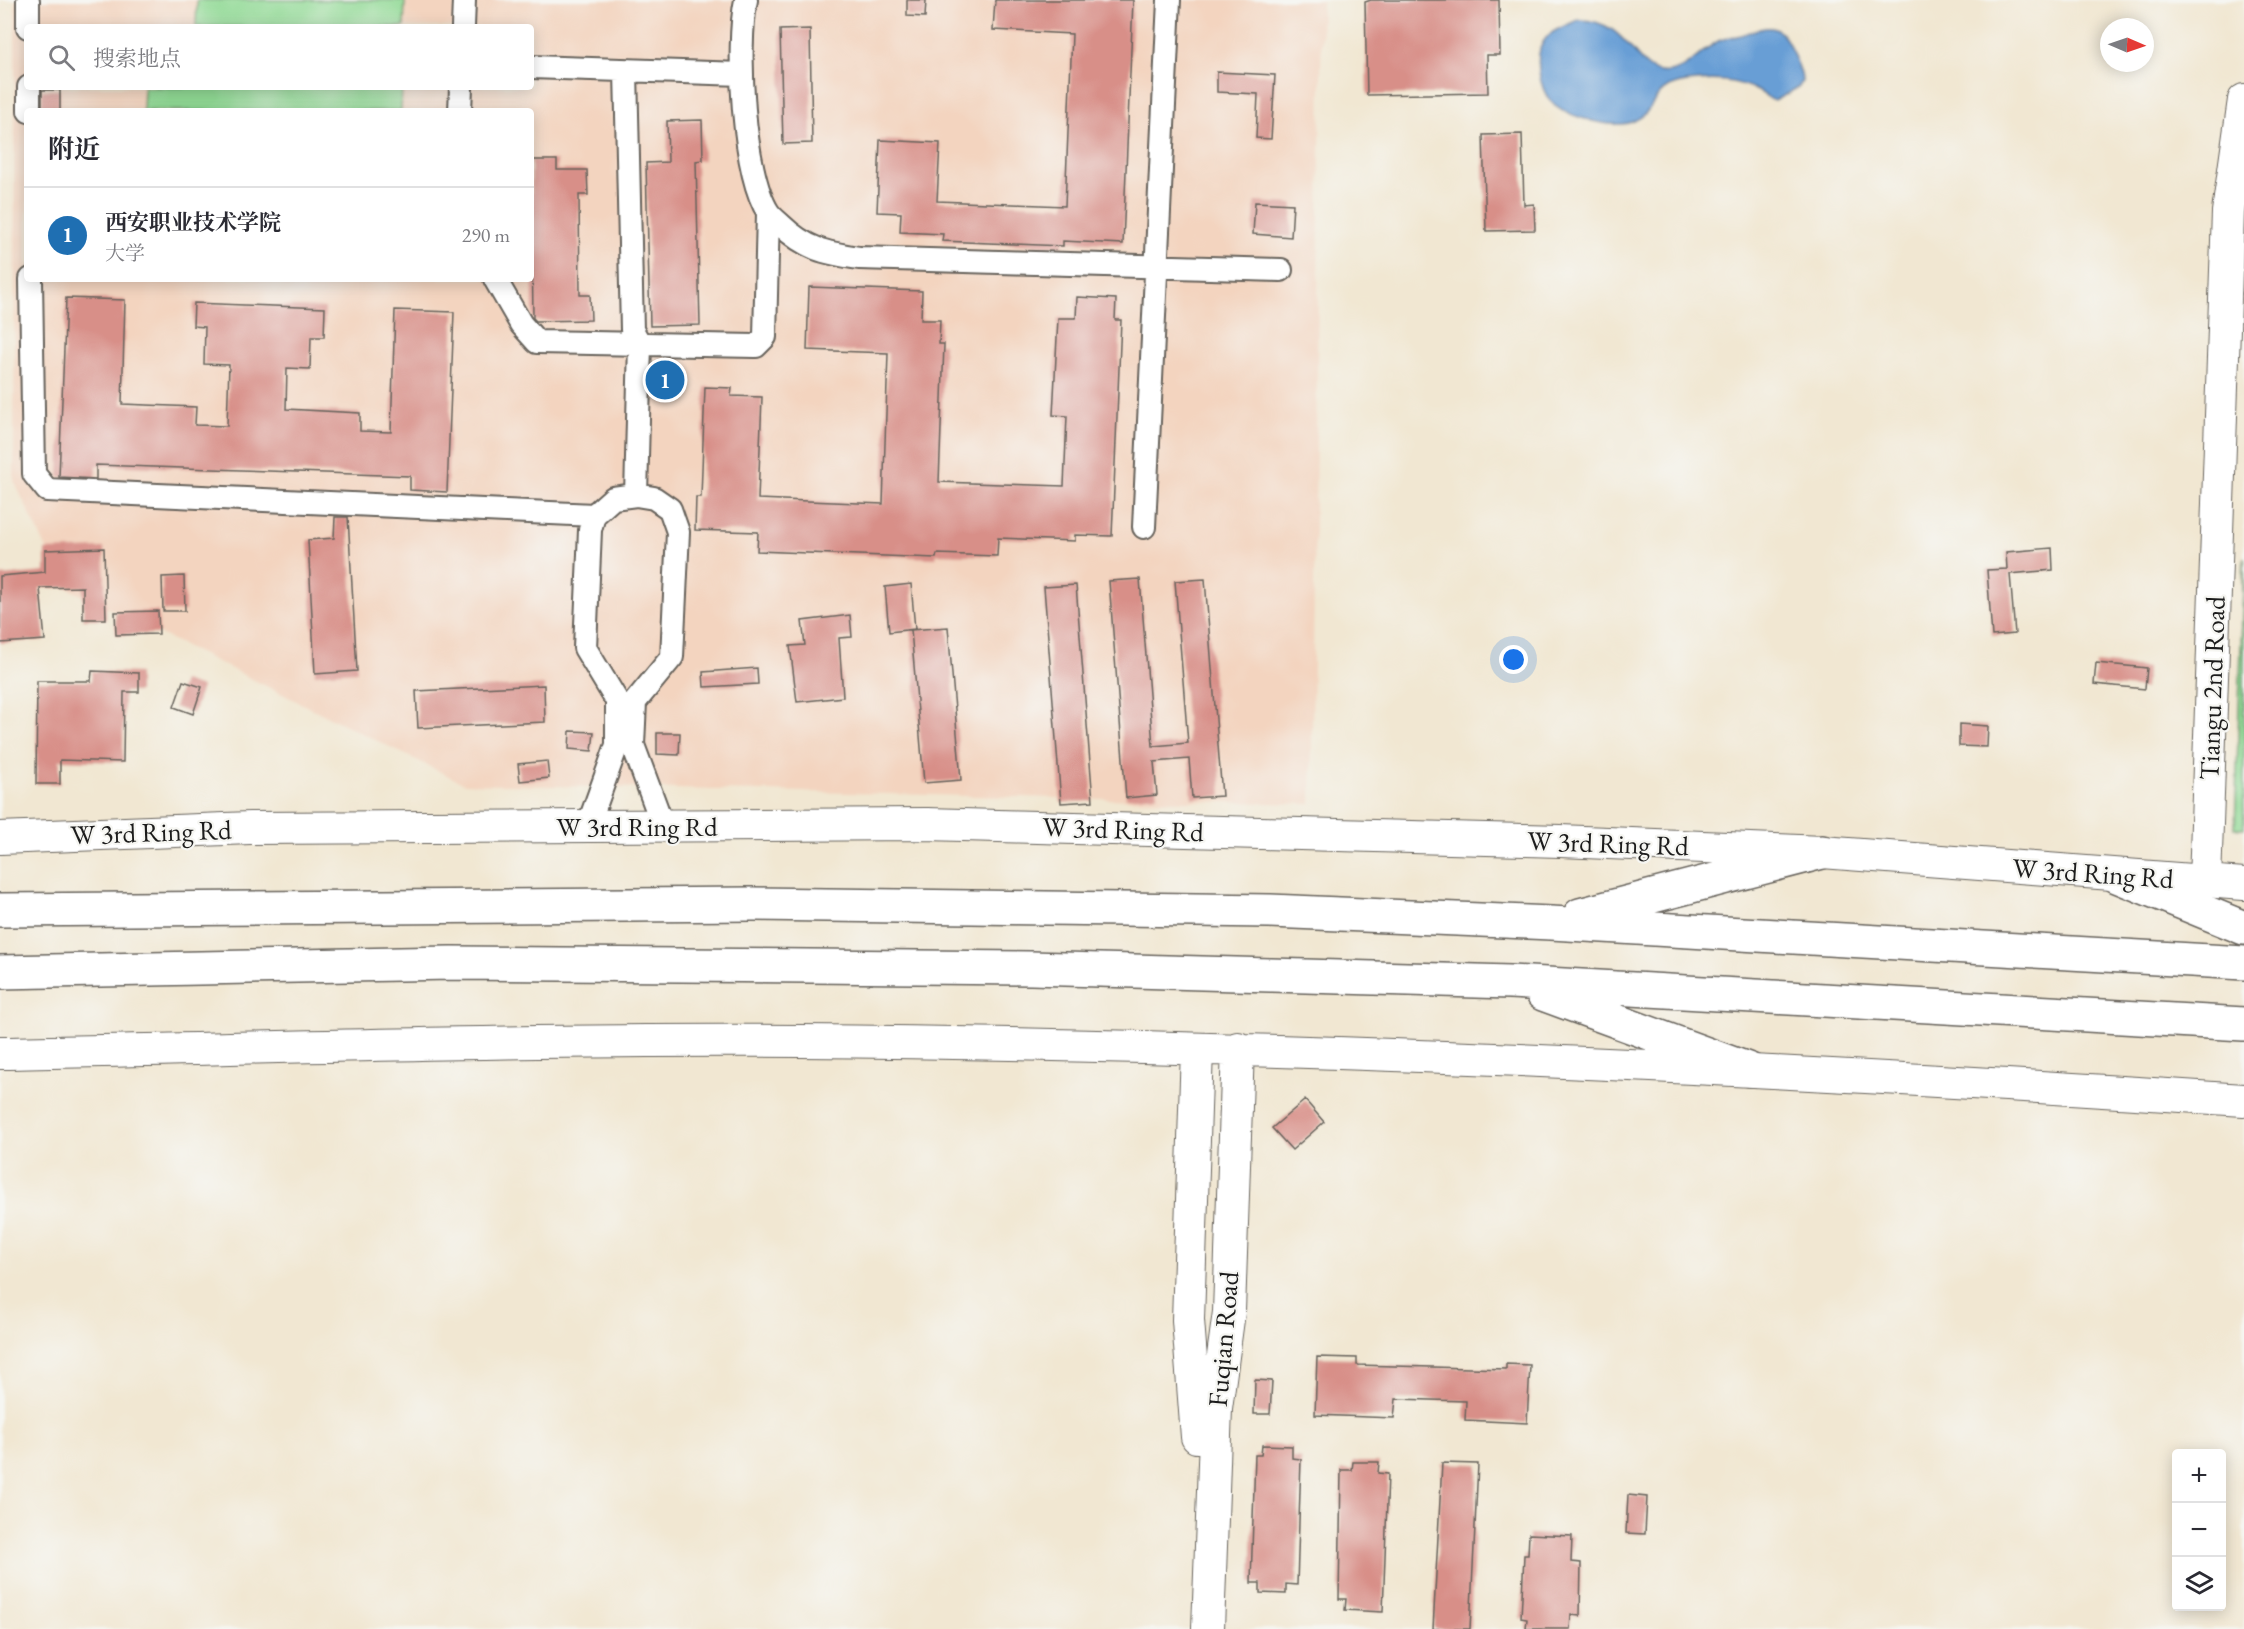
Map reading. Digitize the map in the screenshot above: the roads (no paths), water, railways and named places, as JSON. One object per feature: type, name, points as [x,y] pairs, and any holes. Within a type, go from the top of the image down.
[{"type":"highway","points":[[1551,923],[1822,852]]},
{"type":"highway","points":[[2117,876],[2244,928]]},
{"type":"highway","points":[[0,910],[754,904],[1258,911],[1551,923],[2244,963]]},
{"type":"highway","points":[[0,972],[463,963],[1031,968],[1510,982],[2244,1024]]},
{"type":"highway","points":[[1510,982],[1750,1070]]},
{"type":"main road","name":"Tiangu 2nd Road","points":[[2205,882],[2232,444],[2228,212],[2244,100]]},
{"type":"main road","name":"W 3rd Ring Rd","points":[[0,838],[250,828],[927,824],[1536,840],[1822,852],[2244,884]]},
{"type":"main road","points":[[0,1053],[529,1043],[799,1041],[1238,1048],[1750,1070],[2244,1100]]},
{"type":"main road","name":"Fuqian Road","points":[[1190,1629],[1198,1427],[1188,1320],[1197,1048]]},
{"type":"main road","name":"Fuqian Road","points":[[1208,1629],[1216,1408],[1229,1312],[1238,1048]]},
{"type":"street","points":[[28,0],[28,24]]},
{"type":"street","points":[[463,24],[465,0]]},
{"type":"street","points":[[497,282],[520,324],[537,342],[756,346],[765,337],[768,212],[749,156],[742,74],[746,0]]},
{"type":"street","points":[[1144,527],[1169,0]]},
{"type":"street","points":[[534,67],[742,74]]},
{"type":"street","points":[[626,71],[632,330],[640,344],[636,495]]},
{"type":"street","points":[[29,90],[29,108]]},
{"type":"street","points":[[460,108],[461,90]]},
{"type":"street","points":[[768,212],[797,240],[825,254],[848,257],[1281,270]]},
{"type":"street","points":[[31,282],[34,474],[47,490],[594,515]]},
{"type":"street","points":[[588,826],[617,745],[617,701],[585,648],[590,530],[594,515],[613,498],[636,495],[654,498],[670,509],[678,532],[672,657],[634,702],[633,745],[663,826]]},
{"type":"water","points":[[1578,20],[1608,27],[1643,62],[1660,72],[1676,71],[1720,40],[1760,29],[1774,28],[1785,37],[1799,68],[1802,81],[1799,87],[1774,101],[1749,87],[1732,82],[1715,80],[1687,82],[1666,89],[1642,117],[1634,121],[1616,124],[1593,121],[1562,110],[1550,101],[1539,74],[1539,54],[1544,41],[1559,28]]},
{"type":"place","name":"西安职业技术学院","points":[[665,380]]}]
